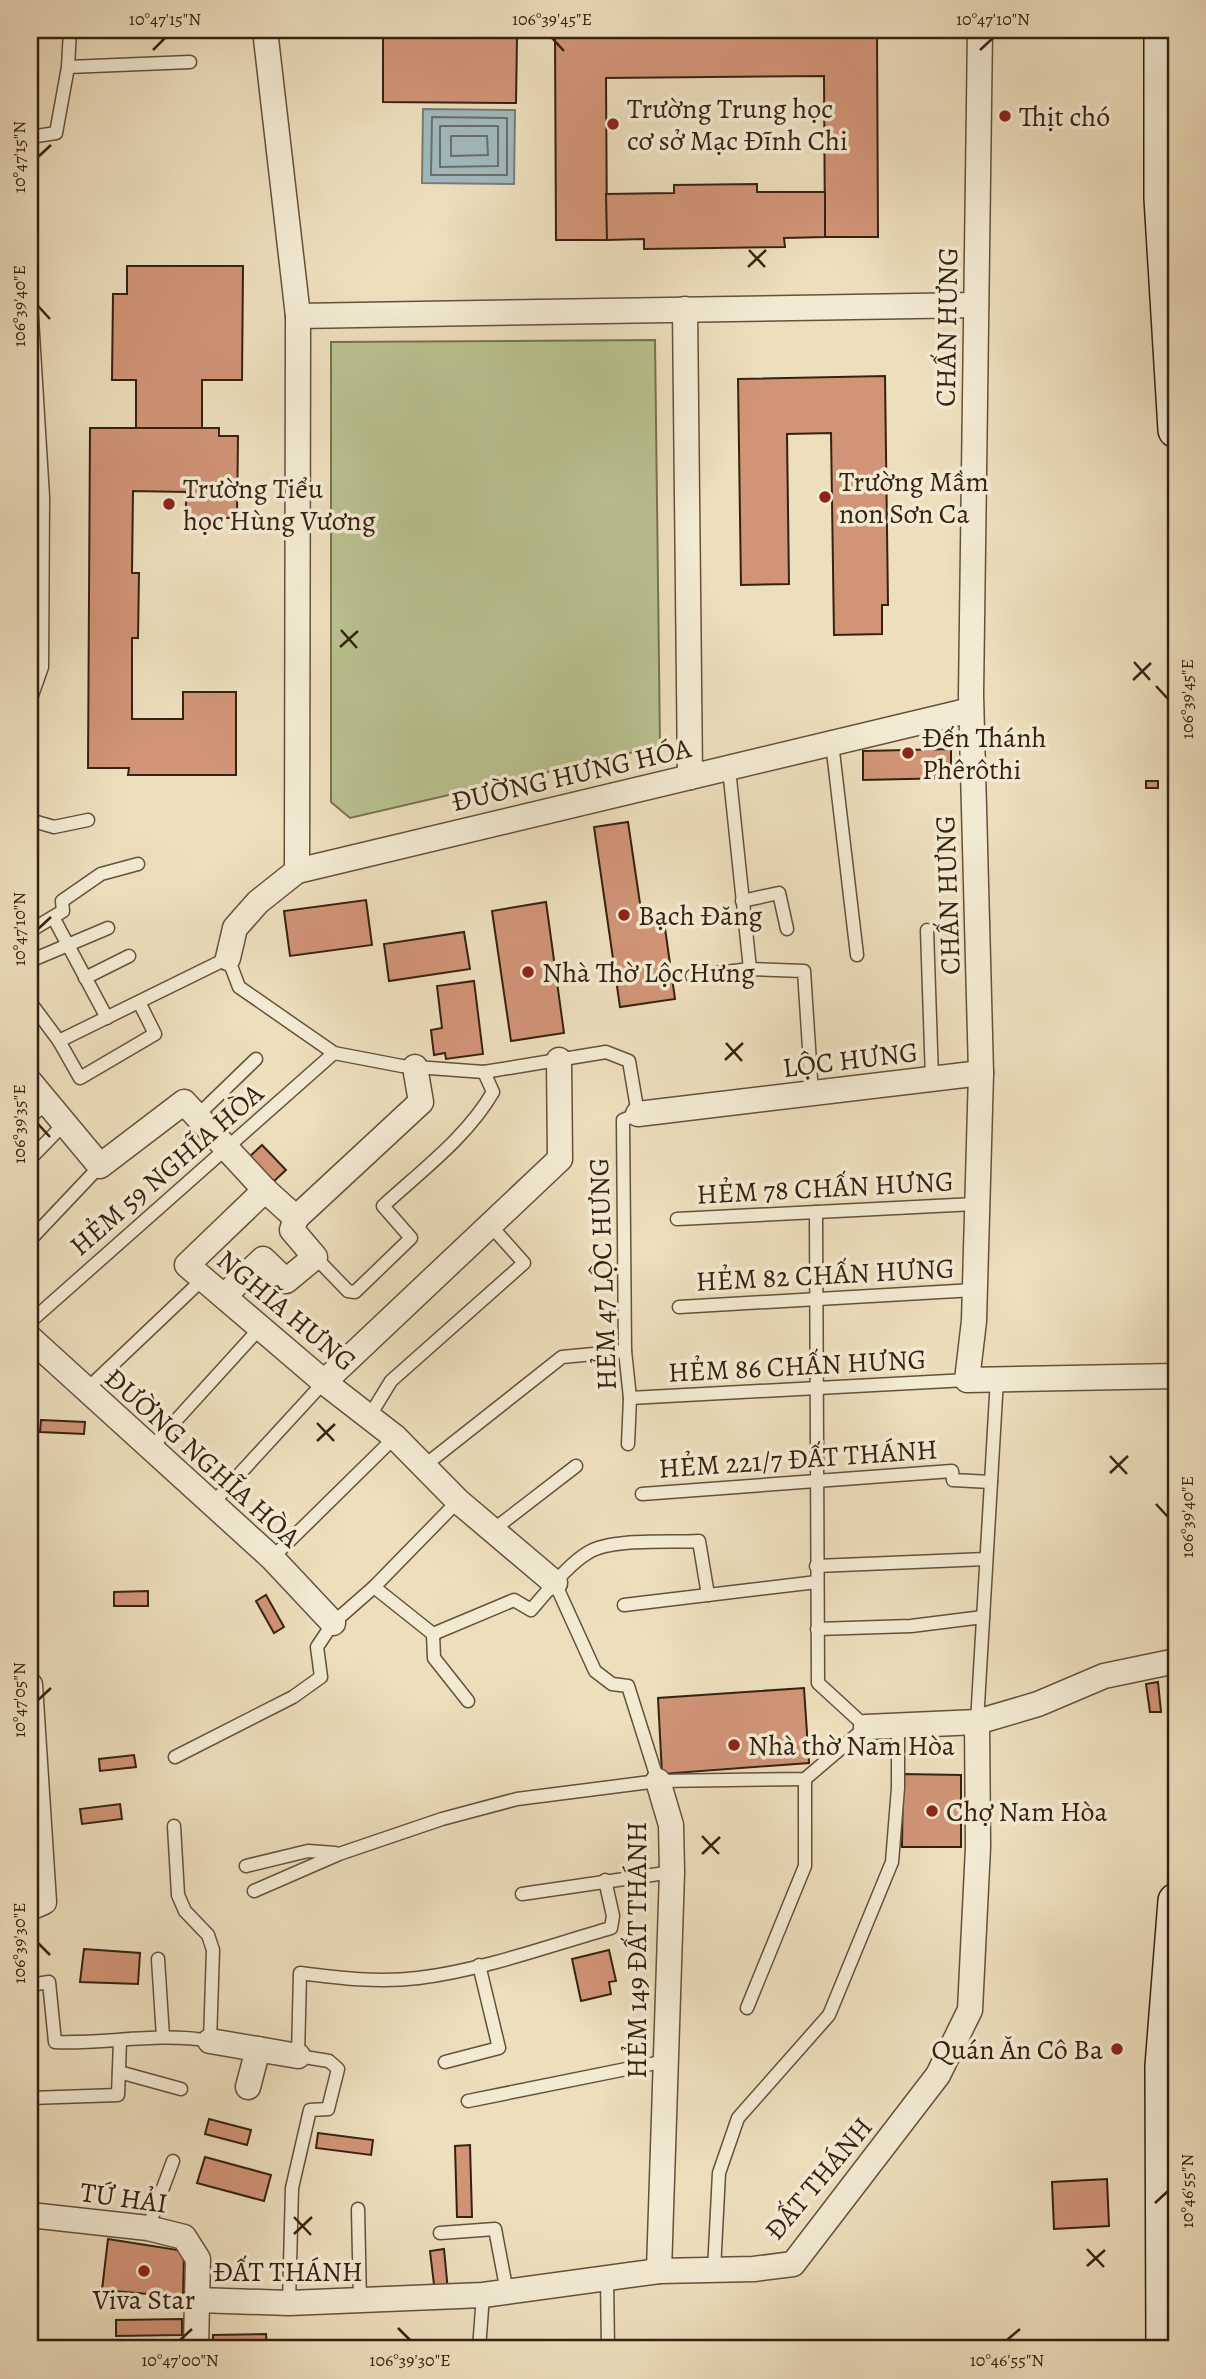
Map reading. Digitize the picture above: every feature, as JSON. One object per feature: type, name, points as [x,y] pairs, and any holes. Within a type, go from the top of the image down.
[{"type":"street","points":[[265,30],[298,316],[297,871]]},
{"type":"street","name":"CHẤN HƯNG","points":[[967,1381],[974,1321],[975,1204],[981,1073],[971,710],[980,30]]},
{"type":"street","points":[[1161,30],[1162,198],[1176,430]]},
{"type":"street","points":[[298,316],[976,304]]},
{"type":"street","points":[[685,309],[690,777]]},
{"type":"street","name":"ĐƯỜNG HƯNG HÓA","points":[[228,958],[235,928],[258,902],[297,871],[971,710]]},
{"type":"street","points":[[324,1382],[560,1159],[559,1060]]},
{"type":"street","points":[[224,1296],[263,1259],[286,1281],[315,1257],[292,1230],[296,1218],[421,1102],[415,1067]]},
{"type":"street","name":"LỘC HƯNG","points":[[638,1114],[981,1073]]},
{"type":"street","points":[[30,1082],[38,1110],[64,1124],[100,1166],[184,1102],[265,1190],[296,1218]]},
{"type":"street","name":"NGHĨA HƯNG","points":[[265,1190],[187,1265],[324,1382],[394,1437],[457,1501],[555,1583]]},
{"type":"street","name":"ĐƯỜNG NGHĨA HÒA","points":[[30,1338],[150,1450],[272,1558],[333,1623]]},
{"type":"street","points":[[967,1381],[1176,1376]]},
{"type":"street","points":[[866,1727],[977,1722],[1038,1704],[1104,1676],[1176,1661]]},
{"type":"street","points":[[30,1685],[44,1902],[30,1908]]},
{"type":"street","name":"ĐẤT THÁNH","points":[[196,2349],[197,2300],[289,2303],[495,2294],[659,2271],[793,2264],[937,2075],[970,2010],[978,1847],[977,1722]]},
{"type":"street","name":"HẺM 149 ĐẤT THÁNH","points":[[658,1781],[671,1825],[672,1872],[659,2271]]},
{"type":"street","points":[[1164,2349],[1169,2079],[1176,1901]]},
{"type":"street","points":[[211,2041],[298,2056]]},
{"type":"street","points":[[248,2087],[258,2049]]},
{"type":"street","name":"TỨ HẢI","points":[[30,2215],[148,2228],[184,2237],[198,2259],[197,2300]]},
{"type":"lane","points":[[30,137],[57,133],[68,67],[70,30]]},
{"type":"lane","points":[[68,67],[190,62]]},
{"type":"lane","points":[[30,285],[36,570],[42,667],[30,700]]},
{"type":"lane","points":[[832,743],[857,955]]},
{"type":"lane","points":[[729,769],[750,968]]},
{"type":"lane","points":[[30,820],[54,827],[88,820]]},
{"type":"lane","points":[[30,931],[63,911],[62,901],[101,874],[138,864]]},
{"type":"lane","points":[[742,901],[779,893],[787,929]]},
{"type":"lane","points":[[53,917],[107,1018]]},
{"type":"lane","points":[[30,961],[66,943],[108,928]]},
{"type":"lane","points":[[927,930],[932,1079]]},
{"type":"lane","points":[[85,978],[129,956]]},
{"type":"lane","points":[[59,1041],[228,958],[239,987],[334,1053],[415,1067],[484,1072],[606,1052],[629,1060],[638,1114]]},
{"type":"lane","points":[[692,976],[750,968],[804,971],[812,1094]]},
{"type":"lane","points":[[30,1002],[59,1041],[80,1078],[155,1034],[139,1002]]},
{"type":"lane","name":"HẺM 59 NGHĨA HÒA","points":[[30,1322],[334,1053]]},
{"type":"lane","points":[[197,1116],[256,1059]]},
{"type":"lane","points":[[315,1257],[348,1291],[355,1292],[411,1238],[383,1206],[453,1141],[487,1103],[493,1092],[484,1072]]},
{"type":"lane","name":"HẺM 47 LỘC HƯNG","points":[[628,1444],[630,1398],[625,1352],[623,1120],[638,1114]]},
{"type":"lane","points":[[30,1159],[64,1124]]},
{"type":"lane","points":[[30,1240],[100,1166]]},
{"type":"lane","name":"HẺM 78 CHẤN HƯNG","points":[[677,1219],[975,1204]]},
{"type":"lane","points":[[254,1891],[339,1854],[442,1819],[517,1800],[658,1781],[805,1779],[866,1727],[817,1683],[816,1212]]},
{"type":"lane","points":[[369,1417],[391,1381],[524,1263],[490,1225]]},
{"type":"lane","points":[[86,1390],[204,1278]]},
{"type":"lane","name":"HẺM 82 CHẤN HƯNG","points":[[679,1307],[974,1290]]},
{"type":"lane","points":[[150,1450],[260,1328]]},
{"type":"lane","points":[[424,1466],[562,1357],[625,1352]]},
{"type":"lane","points":[[977,1722],[997,1379]]},
{"type":"lane","name":"HẺM 86 CHẤN HƯNG","points":[[630,1398],[967,1381]]},
{"type":"lane","points":[[212,1504],[324,1382]]},
{"type":"lane","points":[[272,1558],[394,1437]]},
{"type":"lane","points":[[493,1530],[576,1466]]},
{"type":"lane","name":"HẺM 221/7 ĐẤT THÁNH","points":[[642,1494],[952,1471],[953,1480],[991,1482]]},
{"type":"lane","points":[[175,1757],[293,1697],[321,1677],[317,1647],[333,1623],[373,1587],[457,1501]]},
{"type":"lane","points":[[433,1634],[514,1600],[531,1611],[555,1583],[590,1551],[620,1545],[699,1541],[708,1595]]},
{"type":"lane","points":[[816,1566],[986,1559]]},
{"type":"lane","points":[[624,1605],[817,1582]]},
{"type":"lane","name":"HẺM 149 ĐẤT THÁNH","points":[[555,1583],[595,1671],[612,1684],[628,1686],[658,1781]]},
{"type":"lane","points":[[373,1587],[433,1634],[434,1658],[468,1701]]},
{"type":"lane","points":[[817,1629],[912,1626],[983,1617]]},
{"type":"lane","points":[[714,2270],[719,2173],[738,2118],[829,2015],[892,1862],[898,1788],[898,1726]]},
{"type":"lane","points":[[747,2008],[805,1866],[805,1779]]},
{"type":"lane","points":[[30,1985],[49,1982],[55,2042],[120,2041],[178,2036],[211,2041],[213,1950],[208,1935],[185,1911],[178,1895],[174,1826]]},
{"type":"lane","points":[[246,1866],[307,1851],[339,1854]]},
{"type":"lane","points":[[522,1894],[672,1872]]},
{"type":"lane","points":[[289,2303],[292,2188],[310,2110],[328,2109],[338,2069],[329,2061],[298,2056],[300,1973],[357,1980],[418,1979],[611,1928],[613,1916],[605,1880]]},
{"type":"lane","points":[[158,1959],[163,2037]]},
{"type":"lane","points":[[445,2062],[499,2048],[479,1965]]},
{"type":"lane","points":[[30,2098],[118,2095],[120,2041]]},
{"type":"lane","points":[[468,2101],[666,2061]]},
{"type":"lane","points":[[119,2072],[181,2089]]},
{"type":"lane","points":[[148,2228],[173,2161]]},
{"type":"lane","points":[[358,2209],[360,2301]]},
{"type":"lane","points":[[440,2233],[495,2229],[495,2294],[480,2349]]},
{"type":"lane","points":[[607,2279],[608,2349]]},
{"type":"green space","points":[[655,340],[660,746],[350,818],[331,802],[331,342]]},
{"type":"water","points":[[423,109],[515,110],[514,184],[422,183]]},
{"type":"building","points":[[877,30],[878,237],[825,237],[824,76],[606,78],[607,240],[556,240],[555,34]]},
{"type":"building","points":[[383,36],[517,37],[516,103],[383,102]]},
{"type":"building","points":[[757,184],[757,192],[825,192],[825,237],[784,238],[785,247],[644,249],[644,239],[607,240],[606,194],[674,193],[674,185]]},
{"type":"building","points":[[127,266],[243,266],[242,380],[202,380],[202,428],[136,428],[136,380],[112,380],[113,294],[127,294]]},
{"type":"building","points":[[885,376],[888,605],[882,605],[882,634],[834,635],[831,433],[787,434],[789,584],[741,585],[738,379]]},
{"type":"building","points":[[90,428],[219,428],[219,436],[238,436],[237,518],[186,518],[186,492],[133,491],[132,573],[139,573],[138,638],[132,638],[132,719],[183,719],[183,692],[236,692],[236,775],[128,775],[129,768],[88,768]]},
{"type":"building","points":[[951,749],[951,778],[863,780],[863,751]]},
{"type":"building","points":[[1146,781],[1158,781],[1158,788],[1146,788]]},
{"type":"building","name":"Bạch Đăng","points":[[628,822],[642,917],[663,914],[675,999],[620,1007],[594,827]]},
{"type":"building","points":[[366,900],[372,945],[290,956],[284,911]]},
{"type":"building","name":"Nhà Thờ Lộc Hưng","points":[[546,902],[564,1033],[511,1041],[492,911]]},
{"type":"building","points":[[464,932],[470,969],[389,981],[384,944]]},
{"type":"building","points":[[474,981],[483,1054],[446,1059],[445,1053],[434,1055],[431,1030],[442,1028],[437,986]]},
{"type":"building","points":[[262,1145],[286,1170],[272,1183],[248,1158]]},
{"type":"building","points":[[41,1420],[85,1422],[84,1434],[40,1432]]},
{"type":"building","points":[[148,1591],[148,1606],[114,1606],[114,1592]]},
{"type":"building","points":[[266,1595],[284,1627],[274,1633],[256,1601]]},
{"type":"building","points":[[1158,1682],[1161,1712],[1150,1712],[1146,1684]]},
{"type":"building","name":"Nhà thờ Nam Hòa","points":[[804,1688],[809,1763],[662,1774],[658,1698]]},
{"type":"building","points":[[134,1755],[136,1767],[100,1771],[99,1759]]},
{"type":"building","name":"Chợ Nam Hòa","points":[[903,1774],[961,1775],[961,1847],[902,1847]]},
{"type":"building","points":[[120,1804],[122,1819],[82,1824],[80,1809]]},
{"type":"building","points":[[84,1949],[140,1953],[138,1984],[80,1982]]},
{"type":"building","points":[[609,1950],[616,1981],[609,1982],[611,1994],[581,2001],[572,1959]]},
{"type":"building","points":[[209,2119],[251,2130],[247,2145],[205,2134]]},
{"type":"building","points":[[318,2133],[373,2140],[371,2155],[316,2148]]},
{"type":"building","points":[[470,2145],[472,2217],[457,2217],[455,2146]]},
{"type":"building","points":[[205,2157],[271,2175],[264,2201],[197,2183]]},
{"type":"building","points":[[1107,2179],[1109,2226],[1054,2229],[1052,2182]]},
{"type":"building","name":"Viva Star","points":[[108,2239],[184,2251],[183,2297],[102,2290]]},
{"type":"building","points":[[444,2249],[448,2291],[435,2293],[430,2251]]},
{"type":"building","points":[[182,2319],[182,2335],[116,2336],[116,2320]]},
{"type":"building","points":[[266,2334],[267,2349],[213,2349],[213,2335]]},
{"type":"building","points":[[742,2344],[758,2349],[740,2349]]},
{"type":"place","name":"Thịt chó","points":[[1005,116]]},
{"type":"place","name":"Trường Trung học cơ sở Mạc Đĩnh Chi","points":[[613,124]]},
{"type":"place","name":"Trường Mầm non Sơn Ca","points":[[825,497]]},
{"type":"place","name":"Trường Tiểu học Hùng Vương","points":[[169,504]]},
{"type":"place","name":"Đến Thánh Phêrôthi","points":[[908,753]]},
{"type":"place","name":"Bạch Đăng","points":[[624,915]]},
{"type":"place","name":"Nhà Thờ Lộc Hưng","points":[[528,972]]},
{"type":"place","name":"Nhà thờ Nam Hòa","points":[[734,1745]]},
{"type":"place","name":"Chợ Nam Hòa","points":[[932,1811]]},
{"type":"place","name":"Quán Ăn Cô Ba","points":[[1117,2049]]},
{"type":"place","name":"Viva Star","points":[[144,2271]]}]
